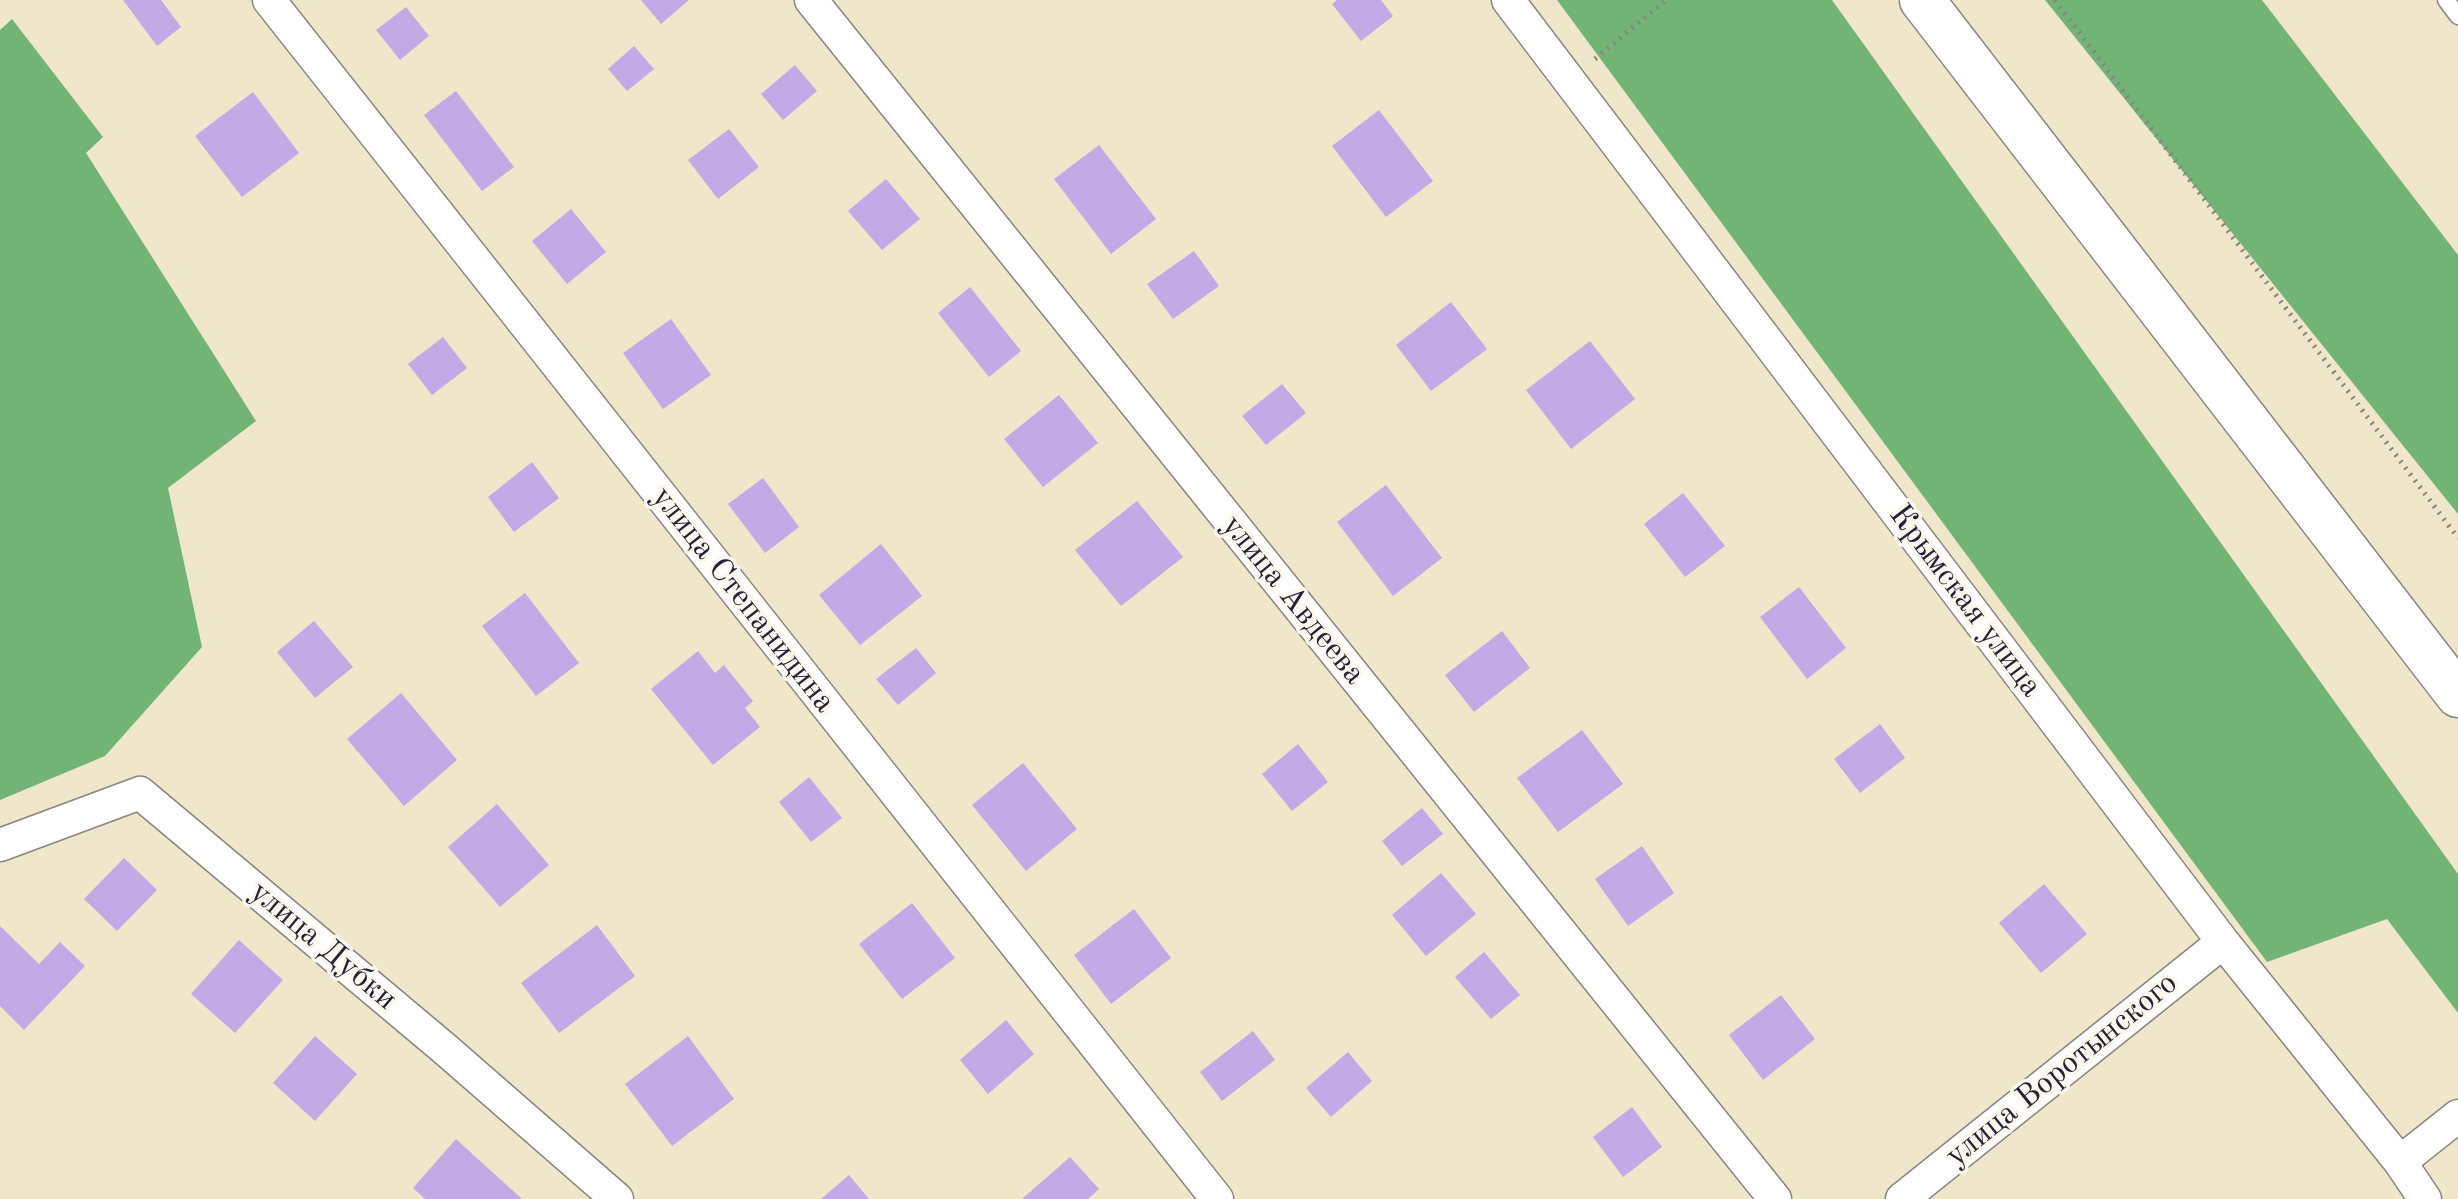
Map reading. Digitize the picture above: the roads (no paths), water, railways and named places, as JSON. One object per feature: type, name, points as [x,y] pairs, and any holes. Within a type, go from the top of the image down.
[{"type":"main road","points":[[1922,0],[2458,695]]},
{"type":"street","name":"улица Степанидина","points":[[269,0],[1217,1199]]},
{"type":"street","name":"улица Авдеева","points":[[811,0],[1775,1199]]},
{"type":"street","name":"Крымская улица","points":[[1508,0],[2409,1186]]},
{"type":"street","name":"улица Дубки","points":[[0,845],[140,793],[445,1049],[617,1199]]},
{"type":"street","name":"улица Воротынского","points":[[1902,1199],[2223,942]]},
{"type":"street","points":[[2409,1186],[2458,1116]]},
{"type":"lane","points":[[2446,0],[2458,16]]}]
